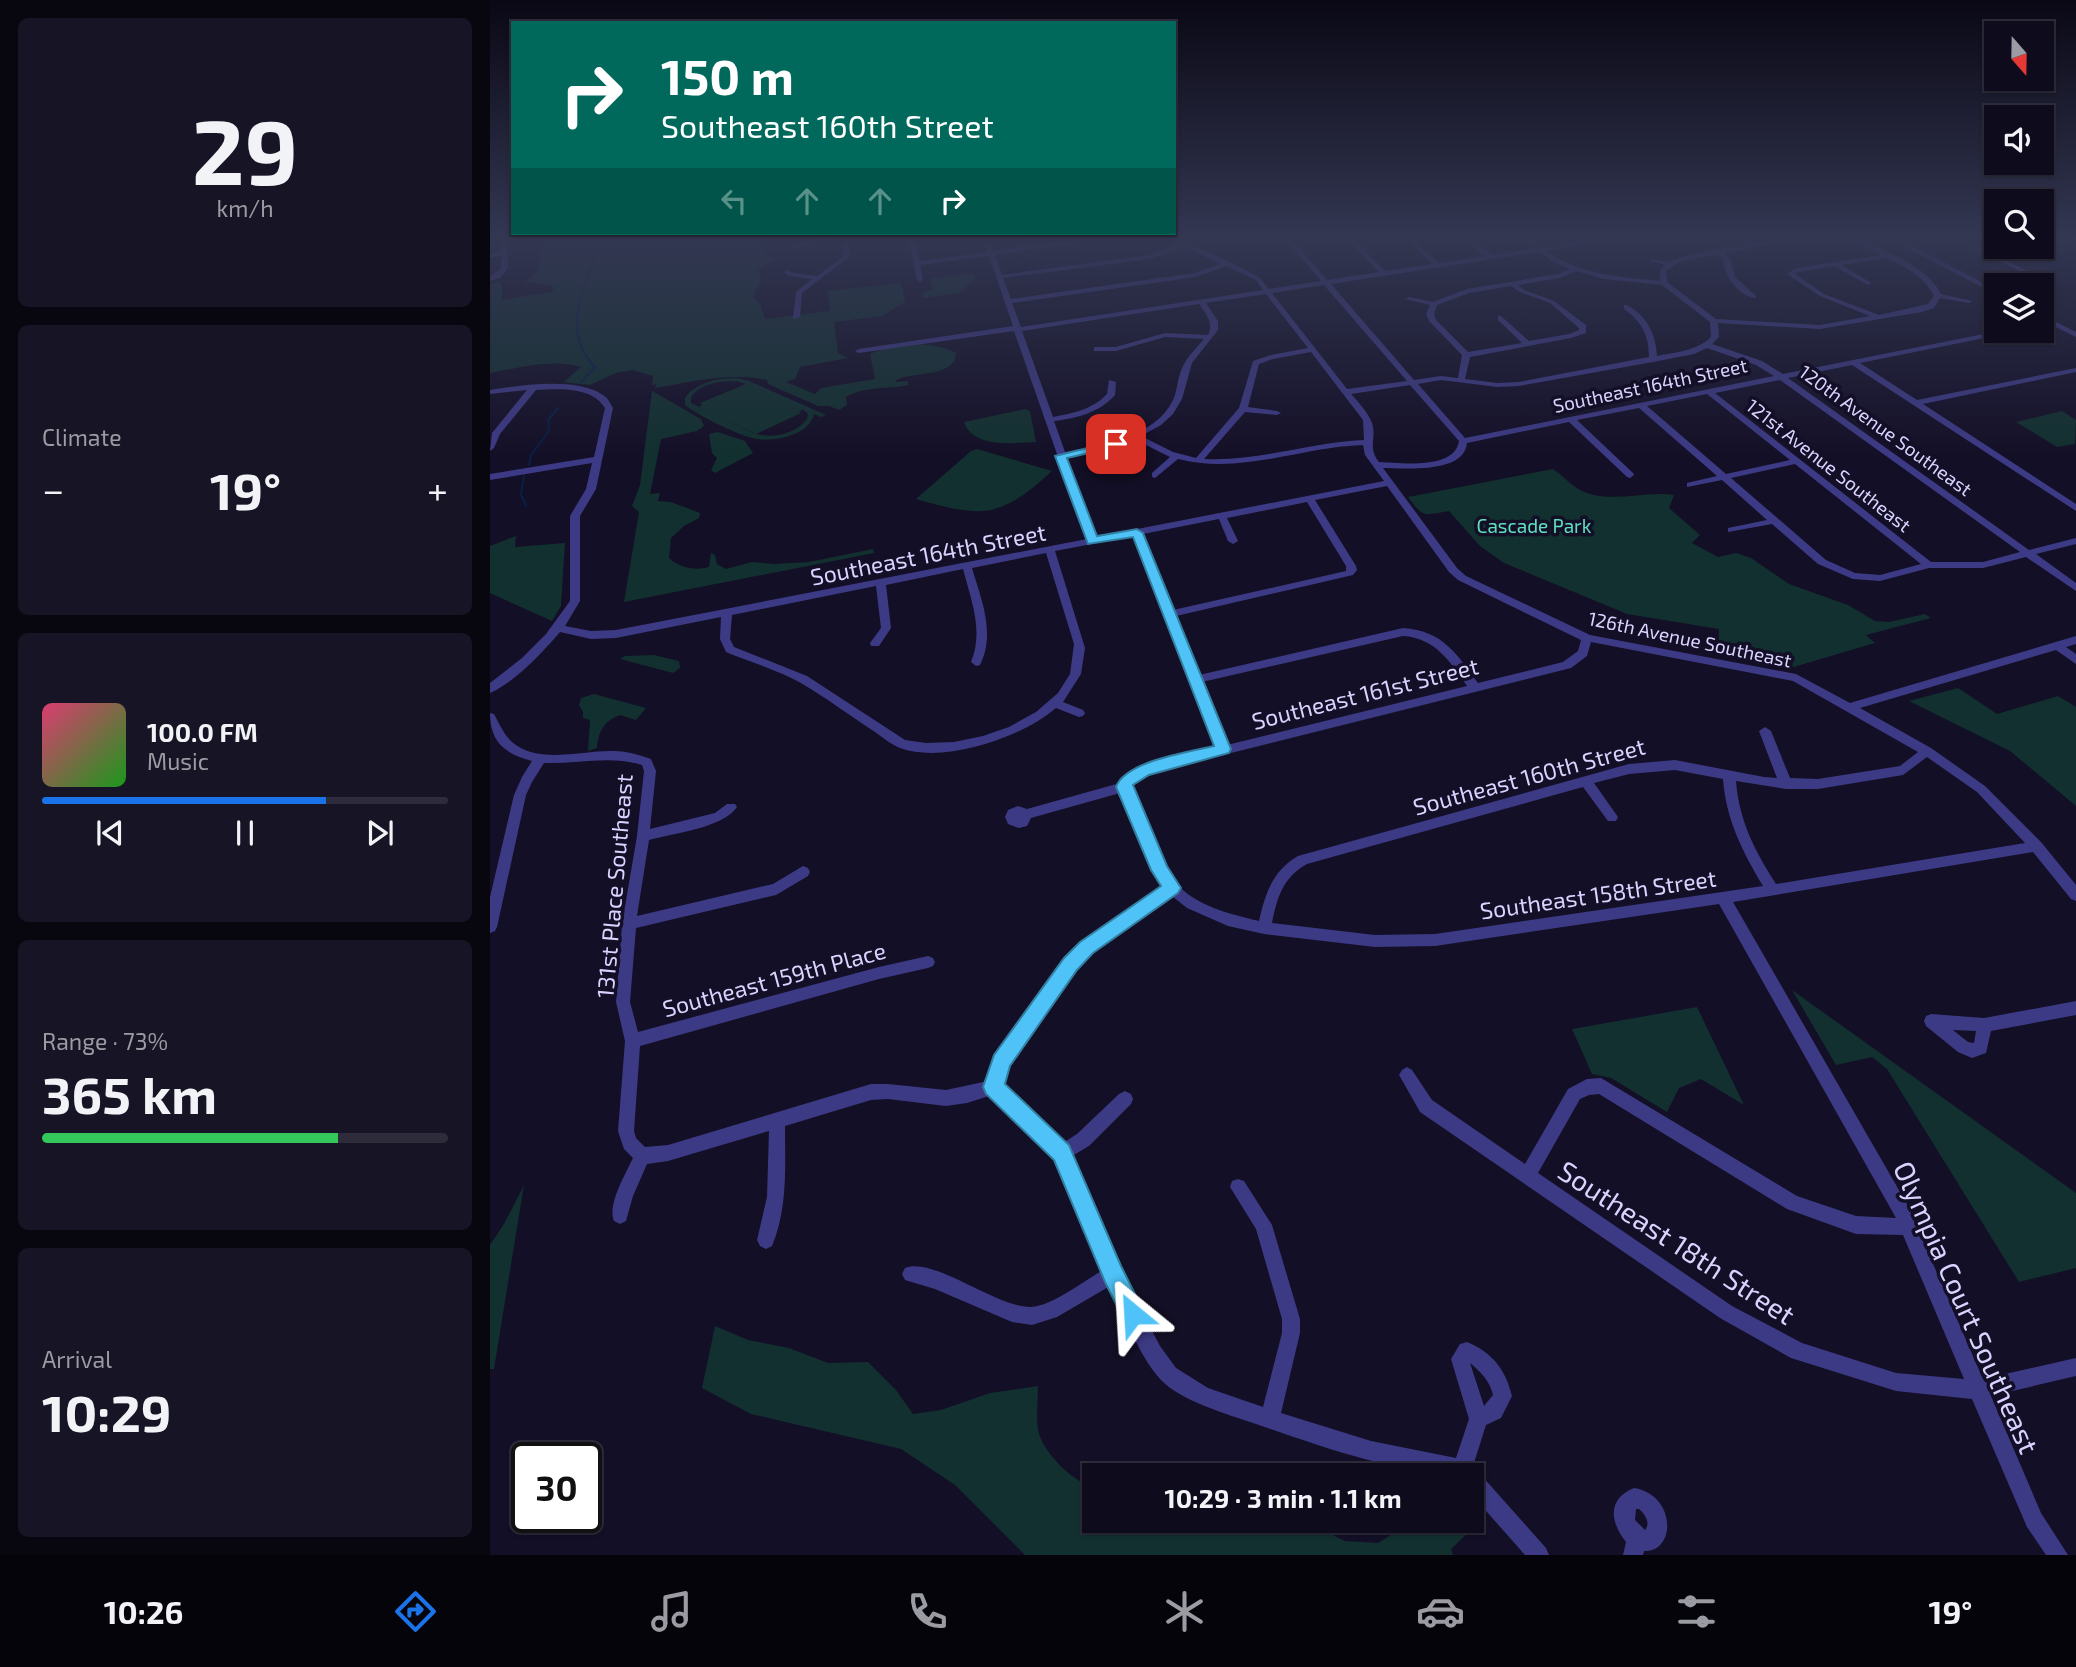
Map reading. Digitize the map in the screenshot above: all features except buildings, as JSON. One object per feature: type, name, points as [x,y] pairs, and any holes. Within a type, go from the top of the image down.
[{"type":"street","points":[[796,312],[796,317]]},
{"type":"street","points":[[1010,312],[1092,541]]},
{"type":"street","points":[[859,351],[1135,312]]},
{"type":"street","points":[[1060,456],[1093,450],[1136,437],[1169,412],[1178,399],[1189,360],[1214,330],[1214,321],[1208,312]]},
{"type":"street","name":"126th Avenue Southeast","points":[[1283,312],[1370,426],[1368,455],[1453,570],[1462,578],[1587,638],[1786,674],[1851,707],[1927,751],[1981,789],[2036,846],[2076,895]]},
{"type":"street","points":[[1351,312],[1463,441],[1465,449],[1462,454],[1448,461],[1377,465]]},
{"type":"street","points":[[1431,312],[1433,321],[1466,355]]},
{"type":"street","points":[[1466,355],[1581,334],[1583,327],[1565,312]]},
{"type":"street","points":[[1633,312],[1650,329],[1653,360]]},
{"type":"street","points":[[1702,312],[1714,321],[1829,326],[1906,312]]},
{"type":"street","points":[[1864,312],[1878,317]]},
{"type":"street","points":[[1502,318],[1528,344]]},
{"type":"street","points":[[1346,392],[1410,380],[1462,378],[1497,385],[1519,384],[1653,360],[1691,352],[1707,345],[1715,337],[1714,321]]},
{"type":"street","points":[[2054,323],[2074,332]]},
{"type":"street","points":[[1787,326],[1791,335]]},
{"type":"street","points":[[2054,330],[2074,332]]},
{"type":"street","points":[[1097,349],[1116,349],[1165,335],[1210,337]]},
{"type":"street","name":"Southeast 164th Street","points":[[1463,441],[1984,336]]},
{"type":"street","name":"120th Avenue Southeast","points":[[1707,345],[1759,363],[1780,376],[2076,588]]},
{"type":"street","points":[[1198,461],[1242,409],[1253,368],[1259,362],[1271,357],[1312,350]]},
{"type":"street","points":[[1462,378],[1466,355]]},
{"type":"street","points":[[1853,362],[2076,508]]},
{"type":"street","points":[[1915,403],[2076,370]]},
{"type":"street","points":[[1048,420],[1080,414],[1097,407],[1111,395],[1112,382]]},
{"type":"street","points":[[490,448],[496,433],[533,388]]},
{"type":"street","points":[[490,391],[578,389],[600,396],[608,403],[609,408],[591,489],[575,516],[575,601],[570,612],[556,628],[490,689]]},
{"type":"street","name":"121st Avenue Southeast","points":[[1708,391],[1929,565]]},
{"type":"street","points":[[1640,405],[1822,562],[1837,570],[1880,578],[1929,565],[1983,565],[2076,541]]},
{"type":"street","points":[[1242,409],[1277,413]]},
{"type":"street","points":[[1571,419],[1630,475]]},
{"type":"street","points":[[1136,437],[1176,457],[1198,461],[1243,461],[1341,441],[1367,442]]},
{"type":"street","points":[[1155,475],[1176,457]]},
{"type":"street","points":[[490,477],[599,459]]},
{"type":"street","points":[[1690,485],[1796,461]]},
{"type":"street","name":"Southeast 164th Street","points":[[556,628],[591,635],[616,634],[1390,483]]},
{"type":"street","points":[[1170,614],[1349,573],[1351,566],[1310,499]]},
{"type":"street","points":[[1222,516],[1233,541]]},
{"type":"street","points":[[1731,530],[1774,521]]},
{"type":"street","points":[[1137,533],[1223,749]]},
{"type":"street","points":[[727,613],[725,639],[730,649],[803,679],[902,744],[919,748],[942,748],[993,737],[1017,728],[1055,703],[1075,674],[1080,647],[1050,550]]},
{"type":"street","points":[[967,566],[983,637],[981,653],[976,662]]},
{"type":"street","points":[[875,643],[886,628],[881,583]]},
{"type":"street","points":[[1197,679],[1403,632],[1423,634],[1447,648],[1475,688]]},
{"type":"street","name":"Southeast 161st Street","points":[[1025,815],[1124,787],[1130,777],[1144,770],[1567,665],[1583,653],[1587,638]]},
{"type":"street","points":[[1851,707],[2076,640]]},
{"type":"street","points":[[2057,645],[2076,660]]},
{"type":"street","points":[[1055,703],[1079,713]]},
{"type":"street","points":[[490,717],[508,746],[541,758],[526,780],[520,795],[490,926]]},
{"type":"street","points":[[1765,731],[1786,784]]},
{"type":"street","name":"Southeast 160th Street","points":[[1264,928],[1272,892],[1295,863],[1586,781],[1652,765],[1675,765],[1786,784],[1843,782],[1908,768],[1927,751]]},
{"type":"street","name":"131st Place Southeast","points":[[541,758],[572,759],[625,754],[647,762],[650,771],[629,924],[623,1002],[633,1041],[626,1131],[630,1143],[642,1156]]},
{"type":"street","points":[[1729,775],[1730,805],[1735,821],[1772,889]]},
{"type":"street","points":[[1586,781],[1612,817]]},
{"type":"street","points":[[993,1087],[1001,1062],[1071,964],[1087,947],[1172,888],[1160,870],[1124,787]]},
{"type":"street","points":[[643,836],[719,817],[731,807]]},
{"type":"street","name":"Southeast 158th Street","points":[[1172,888],[1192,904],[1228,920],[1264,928],[1375,941],[1435,940],[1723,898],[2036,846]]},
{"type":"street","points":[[629,924],[776,889],[803,872]]},
{"type":"street","name":"Olympia Court Southeast","points":[[1723,898],[1908,1227],[2034,1521],[2059,1555]]},
{"type":"street","name":"Southeast 159th Place","points":[[633,1041],[928,962]]},
{"type":"street","points":[[1984,1025],[2076,1009]]},
{"type":"street","name":"Southeast 18th Street","points":[[1407,1075],[1426,1106],[1726,1312],[1798,1351],[1896,1382],[1978,1390],[2076,1367]]},
{"type":"street","points":[[1528,1175],[1574,1094],[1587,1087],[1601,1086],[1793,1203],[1856,1225],[1908,1227]]},
{"type":"street","points":[[620,1215],[625,1195],[642,1156],[668,1153],[872,1092],[889,1090],[936,1098],[958,1098],[993,1087]]},
{"type":"street","points":[[993,1087],[1062,1153],[1113,1274],[1158,1362],[1170,1375],[1203,1396],[1371,1451],[1419,1463]]},
{"type":"street","points":[[1062,1153],[1083,1140],[1125,1099]]},
{"type":"street","points":[[766,1240],[776,1198],[777,1122]]},
{"type":"street","points":[[1238,1186],[1263,1226],[1291,1319],[1291,1333],[1270,1419]]},
{"type":"street","points":[[911,1274],[936,1280],[1012,1313],[1032,1316],[1051,1311],[1113,1274]]},
{"type":"street","points":[[1470,1463],[1479,1419]]},
{"type":"street","points":[[1484,1494],[1539,1555]]},
{"type":"green space","points":[[491,312],[763,312],[765,319],[825,312],[889,312],[882,316],[834,322],[838,353],[848,358],[800,367],[795,379],[786,382],[815,394],[821,388],[875,379],[870,354],[890,347],[913,344],[936,346],[956,353],[954,361],[941,370],[896,380],[908,381],[908,385],[854,393],[846,397],[847,405],[839,410],[818,406],[768,384],[767,380],[753,378],[711,379],[655,388],[656,384],[652,385],[653,376],[632,370],[616,373],[590,385],[564,382],[581,367],[571,364],[536,365],[490,373]]},
{"type":"green space","points":[[737,378],[826,415],[821,417],[814,414],[806,427],[791,436],[765,440],[730,430],[685,405],[685,398],[695,388],[715,380]],"holes":[[[734,381],[729,384],[736,381],[746,384],[700,403],[702,405],[699,407],[691,403],[691,397],[710,384]],[[803,409],[808,414],[807,419],[796,429],[775,435],[756,434],[801,413],[799,412]]]},
{"type":"green space","points":[[652,391],[701,419],[704,426],[697,431],[661,439],[650,494],[660,493],[658,501],[671,502],[700,513],[699,518],[684,526],[671,538],[669,558],[673,561],[688,568],[709,567],[711,553],[715,555],[717,564],[726,569],[752,562],[809,562],[873,549],[874,553],[624,602],[639,512],[632,506],[640,485]]},
{"type":"green space","points":[[1025,409],[1030,411],[1036,442],[1006,443],[985,440],[969,431],[964,422]]},
{"type":"green space","points":[[2062,411],[2076,420],[2075,444],[2057,447],[2016,422]]},
{"type":"green space","points":[[718,432],[745,441],[753,453],[715,473],[711,470],[717,458],[712,453],[709,434]]},
{"type":"green space","points":[[977,449],[1052,471],[1018,498],[989,510],[958,509],[916,499],[971,451]]},
{"type":"green space","name":"Cascade Park","points":[[1553,469],[1580,490],[1591,494],[1615,497],[1674,495],[1669,508],[1700,535],[1692,543],[1718,557],[1736,553],[1751,558],[1789,584],[1848,605],[1875,621],[1889,622],[1925,614],[1931,618],[1866,635],[1875,643],[1787,669],[1719,654],[1719,629],[1627,614],[1504,563],[1480,546],[1449,511],[1425,514],[1408,497]]},
{"type":"green space","points":[[516,536],[515,547],[565,543],[561,606],[552,621],[490,593],[490,546]]},
{"type":"green space","points":[[654,655],[679,661],[680,668],[673,673],[620,659],[625,656]]},
{"type":"green space","points":[[1958,688],[1997,714],[2058,696],[2076,707],[2076,806],[2010,751],[1909,701]]},
{"type":"green space","points":[[594,694],[646,708],[636,720],[620,715],[610,720],[600,732],[597,748],[588,751],[590,720],[583,718],[579,705],[581,698]]},
{"type":"green space","points":[[1792,990],[2076,1193],[2076,1268],[2019,1282],[1887,1069],[1872,1057],[1836,1065]]},
{"type":"green space","points":[[1697,1007],[1744,1105],[1701,1079],[1679,1088],[1667,1112],[1611,1078],[1592,1074],[1572,1029]]},
{"type":"green space","points":[[524,1185],[494,1369],[490,1369],[490,1245]]},
{"type":"green space","points":[[715,1326],[748,1340],[789,1348],[828,1363],[868,1362],[896,1390],[913,1414],[941,1410],[990,1393],[1038,1386],[1037,1425],[1045,1447],[1068,1473],[1082,1482],[1082,1533],[1329,1533],[1345,1541],[1378,1543],[1394,1533],[1468,1533],[1451,1549],[1453,1555],[1025,1555],[955,1485],[901,1449],[751,1414],[702,1388]]},
{"type":"waterway","points":[[578,312],[578,337],[584,353],[595,367],[581,382]]},
{"type":"waterway","points":[[529,465],[531,455],[549,431],[548,420],[558,408]]},
{"type":"waterway","points":[[524,476],[521,494],[526,506]]},
{"type":"route","points":[[1116,444],[1060,456],[1092,541],[1137,533],[1223,749],[1144,770],[1126,781],[1124,787],[1160,870],[1172,888],[1087,947],[1071,964],[1001,1062],[993,1087],[1062,1153],[1113,1274],[1133,1314]]}]
